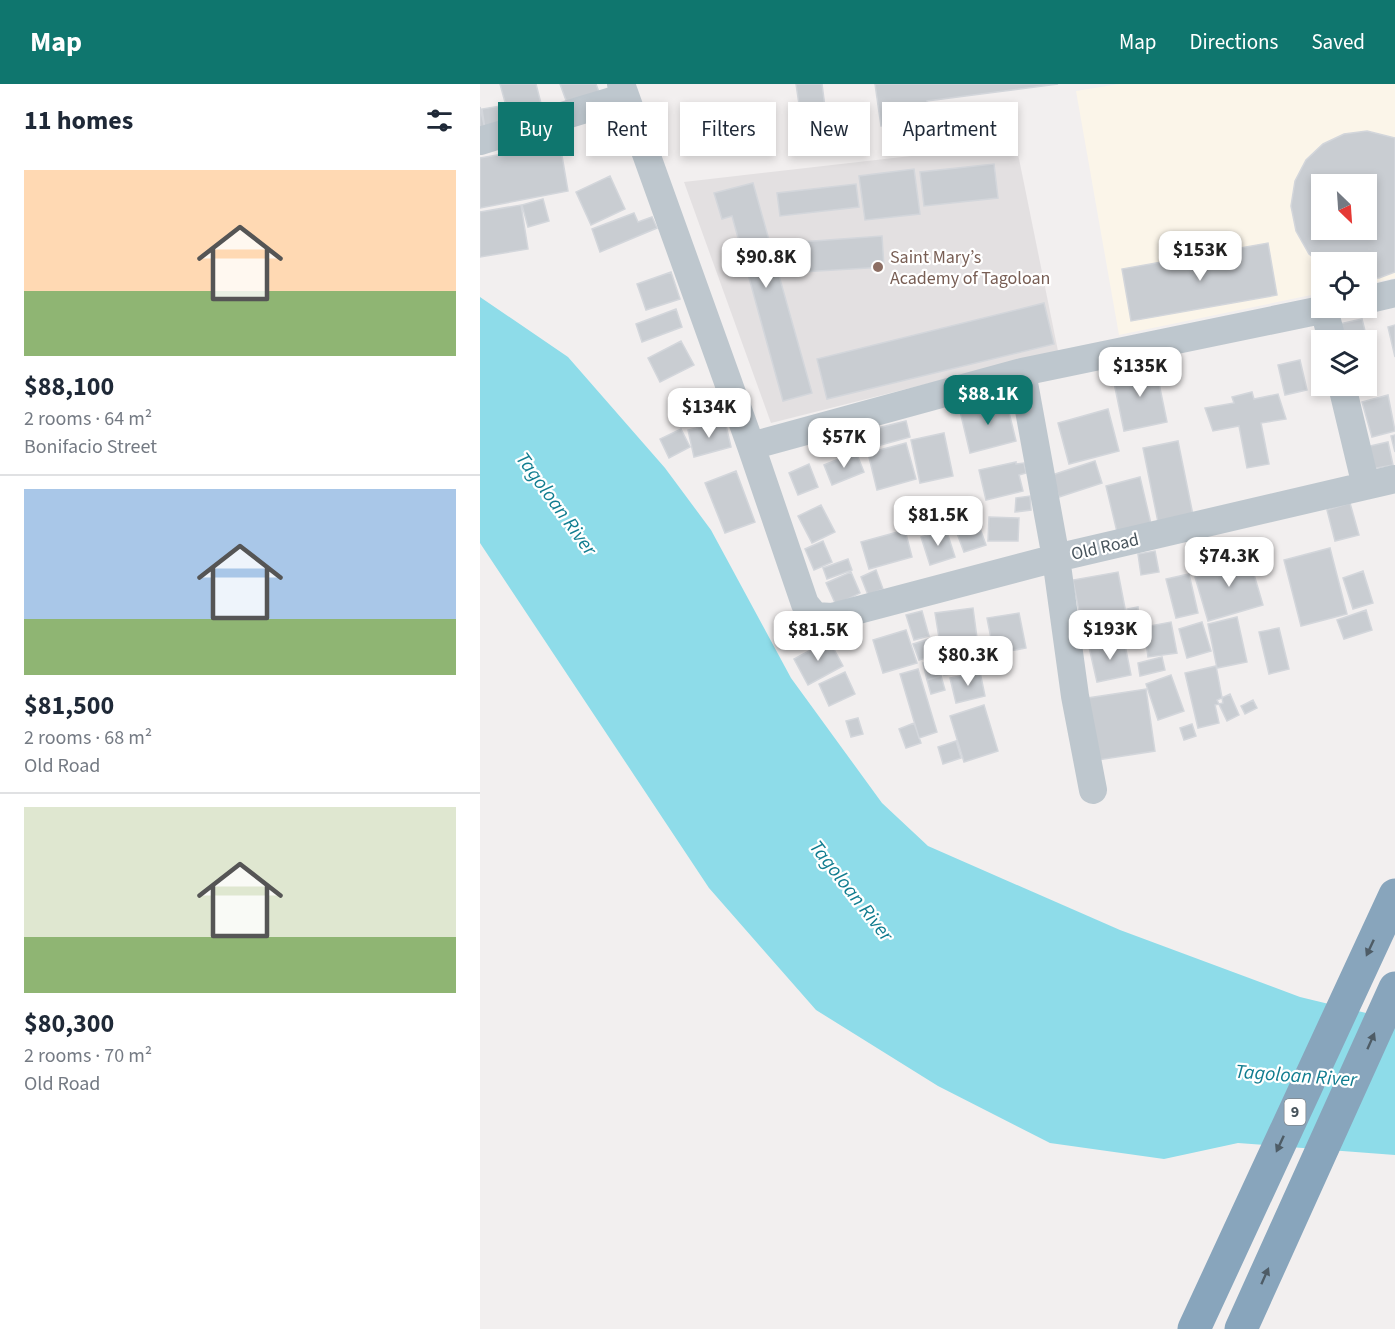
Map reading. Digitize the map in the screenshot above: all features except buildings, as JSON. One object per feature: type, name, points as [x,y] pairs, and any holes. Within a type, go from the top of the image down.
[{"type":"highway","name":"9","points":[[1194,1329],[1395,895]]},
{"type":"highway","name":"9","points":[[1241,1329],[1395,988]]},
{"type":"street","points":[[480,141],[623,91],[751,447],[1022,372],[1311,312]]},
{"type":"street","points":[[1377,298],[1395,294]]},
{"type":"street","points":[[1022,372],[1056,558],[1075,696],[1093,790]]},
{"type":"street","points":[[1344,396],[1366,486]]},
{"type":"street","name":"Old Road","points":[[751,447],[805,604],[815,616],[832,617],[1056,558],[1395,479]]},
{"type":"shaded area","points":[[1119,84],[1395,84],[1395,278],[1377,282],[1377,252],[1311,252],[1311,295],[1119,335],[1076,91]]},
{"type":"shaded area","name":"Saint Mary’s Academy of Tagoloan","points":[[1018,154],[1058,351],[771,423],[684,182],[911,156],[1018,156]]},
{"type":"water","name":"Tagoloan River","points":[[480,297],[568,357],[665,468],[711,530],[791,678],[882,803],[928,846],[1120,930],[1300,997],[1395,1020],[1395,1155],[1238,1143],[1164,1159],[1050,1143],[938,1086],[816,1010],[709,888],[480,543]]},
{"type":"place","name":"Saint Mary’s Academy of Tagoloan","points":[[878,267]]}]
